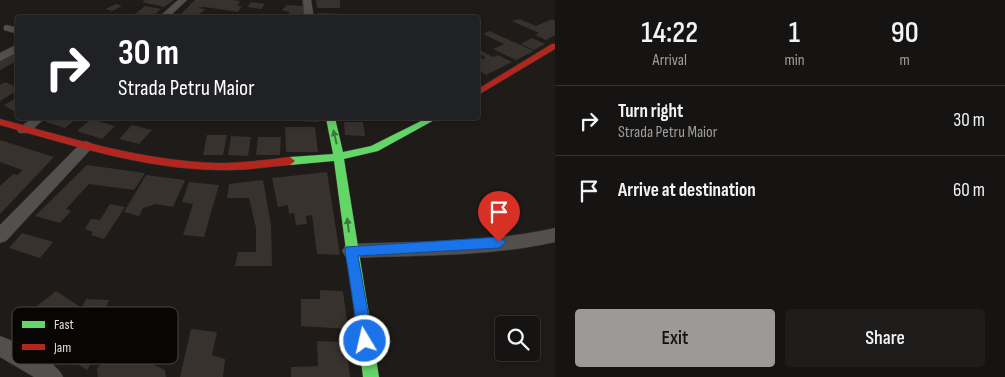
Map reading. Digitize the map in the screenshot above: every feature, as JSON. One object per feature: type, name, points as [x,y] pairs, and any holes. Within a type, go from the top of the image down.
[{"type":"main road","points":[[480,91],[555,46]]},
{"type":"main road","points":[[0,114],[24,130]]},
{"type":"main road","points":[[330,120],[339,157],[351,251],[371,377]]},
{"type":"main road","points":[[0,122],[86,146],[206,166],[268,165],[339,157],[374,149],[429,120]]},
{"type":"street","points":[[166,15],[183,0]]},
{"type":"street","points":[[308,0],[310,15]]},
{"type":"street","points":[[0,58],[15,49]]},
{"type":"street","points":[[24,130],[36,120]]},
{"type":"street","points":[[0,236],[86,146]]},
{"type":"street","points":[[351,251],[496,243],[533,240],[555,235]]},
{"type":"street","points":[[0,346],[12,352]]},
{"type":"street","points":[[33,364],[52,377]]},
{"type":"building","points":[[145,0],[174,0],[164,7],[142,2]]},
{"type":"building","points":[[195,0],[233,0],[240,1],[237,6],[242,6],[238,12],[204,7],[198,8],[206,9],[198,15],[180,15]]},
{"type":"building","points":[[316,0],[340,0],[340,8],[317,8]]},
{"type":"building","points":[[251,2],[265,4],[261,9],[247,7]]},
{"type":"building","points":[[116,4],[122,6],[112,11],[105,9]]},
{"type":"building","points":[[287,5],[303,6],[303,15],[289,15],[289,12],[282,10]]},
{"type":"building","points":[[145,6],[161,9],[154,15],[135,14]]},
{"type":"building","points":[[318,13],[343,15],[318,15]]},
{"type":"building","points":[[519,19],[536,26],[552,19],[555,21],[555,35],[546,40],[535,35],[539,33],[512,21]]},
{"type":"building","points":[[489,31],[534,51],[516,60],[493,49],[504,44],[483,34]]},
{"type":"building","points":[[532,38],[545,44],[534,50],[521,44]]},
{"type":"building","points":[[480,50],[493,57],[498,55],[512,62],[486,75],[480,71],[480,57],[486,58],[480,54]]},
{"type":"building","points":[[15,52],[15,62],[0,70],[0,60]]},
{"type":"building","points":[[5,82],[15,87],[15,92],[0,101],[0,85]]},
{"type":"building","points":[[15,99],[15,112],[4,105]]},
{"type":"building","points":[[48,120],[75,120],[65,128],[46,122]]},
{"type":"building","points":[[90,120],[115,126],[102,139],[77,131]]},
{"type":"building","points":[[319,120],[319,122],[297,121]]},
{"type":"building","points":[[344,122],[363,122],[365,136],[345,135]]},
{"type":"building","points":[[132,125],[152,130],[139,144],[119,139]]},
{"type":"building","points":[[285,127],[315,127],[318,152],[286,152]]},
{"type":"building","points":[[207,135],[227,135],[223,155],[203,155]]},
{"type":"building","points":[[231,136],[251,137],[248,156],[228,155]]},
{"type":"building","points":[[258,137],[281,137],[280,155],[256,155]]},
{"type":"building","points":[[0,140],[54,157],[0,214],[0,186],[13,174],[18,175],[22,170],[0,162]]},
{"type":"building","points":[[87,165],[145,173],[134,190],[89,184],[66,209],[71,211],[60,223],[35,216]]},
{"type":"building","points":[[327,172],[340,255],[317,254],[312,215],[306,216],[307,224],[296,225],[294,213],[289,214],[288,205],[278,207],[272,178]]},
{"type":"building","points":[[146,175],[185,180],[173,207],[156,204],[143,208],[139,216],[124,212]]},
{"type":"building","points":[[263,180],[271,225],[272,266],[235,266],[238,252],[256,252],[256,228],[249,198],[227,198],[229,184]]},
{"type":"building","points":[[189,182],[219,185],[204,237],[183,235],[193,204],[182,202]]},
{"type":"building","points":[[110,204],[125,207],[104,239],[91,235],[93,232],[85,229],[91,219],[100,220]]},
{"type":"building","points":[[22,233],[53,242],[40,258],[9,248]]},
{"type":"building","points":[[320,290],[343,291],[348,329],[301,326],[301,299],[320,299]]},
{"type":"building","points":[[56,291],[80,307],[36,307]]},
{"type":"building","points":[[86,299],[109,300],[106,307],[82,307]]},
{"type":"building","points":[[191,329],[217,332],[212,355],[225,359],[223,377],[180,377]]},
{"type":"building","points":[[317,341],[346,342],[350,377],[291,377],[291,367],[318,366]]},
{"type":"building","points":[[78,364],[91,364],[87,370]]},
{"type":"building","points":[[101,364],[152,364],[165,370],[166,377],[98,377],[97,369]]},
{"type":"traffic: fast","points":[[330,120],[339,157],[371,377]]},
{"type":"traffic: fast","points":[[290,161],[330,158],[374,149],[429,120]]},
{"type":"traffic: jam","points":[[480,91],[555,46]]},
{"type":"traffic: jam","points":[[0,122],[102,149],[154,160],[206,166],[290,161]]},
{"type":"route","points":[[365,341],[351,251],[364,252],[448,247],[499,242]]}]
